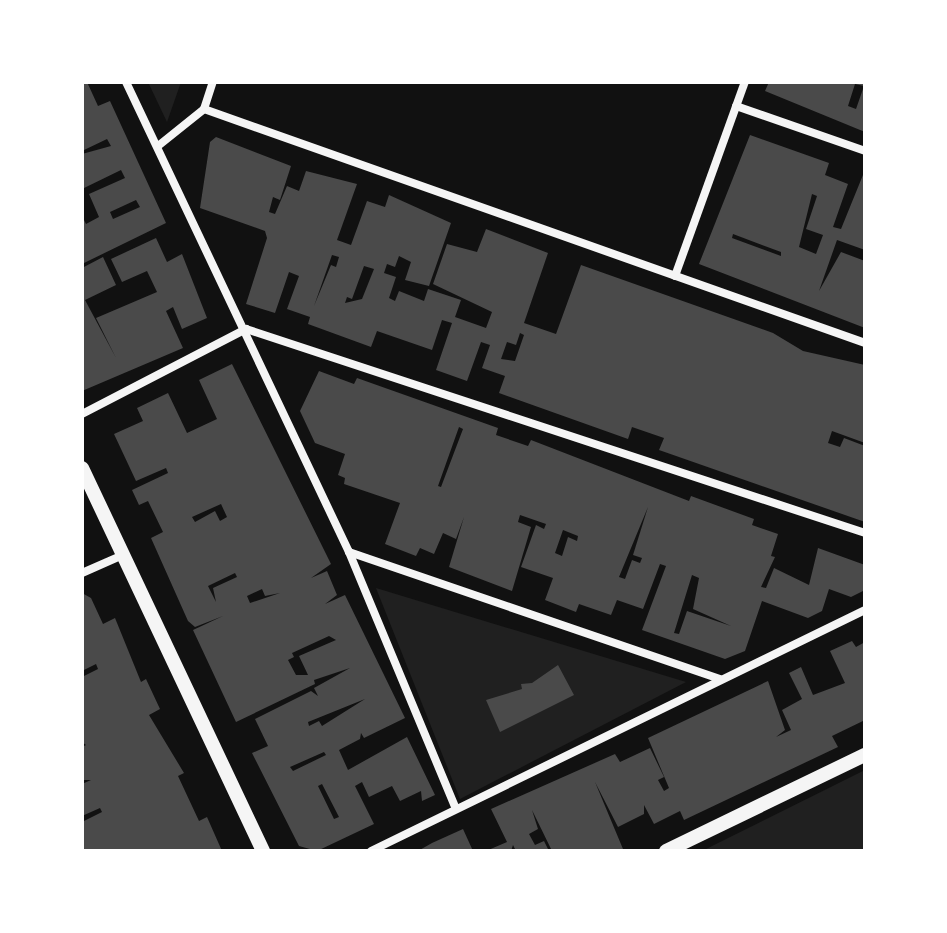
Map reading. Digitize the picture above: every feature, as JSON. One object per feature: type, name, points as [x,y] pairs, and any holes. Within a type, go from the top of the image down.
[{"type":"street","points":[[126,82],[246,329],[349,552],[456,809]]},
{"type":"street","points":[[158,146],[204,109],[213,82]]},
{"type":"street","points":[[675,276],[745,82]]},
{"type":"street","points":[[736,106],[865,151]]},
{"type":"street","points":[[204,109],[865,343]]},
{"type":"street","points":[[82,414],[246,329],[865,533]]},
{"type":"street","points":[[82,468],[263,851]]},
{"type":"street","points":[[349,552],[720,679]]},
{"type":"street","points":[[82,573],[123,555]]},
{"type":"street","points":[[371,851],[865,610]]},
{"type":"street","points":[[666,851],[865,755]]},
{"type":"shaded area","points":[[148,82],[181,82],[167,122]]},
{"type":"shaded area","points":[[376,588],[686,682],[460,799]]},
{"type":"shaded area","points":[[865,770],[865,851],[702,851]]},
{"type":"building","points":[[82,82],[87,82],[98,106],[110,101],[166,223],[82,264],[82,216],[86,224],[99,217],[89,194],[125,178],[121,170],[82,189],[82,154],[111,146],[107,139],[82,151]],"holes":[[[136,200],[140,207],[113,219],[110,212]]]},
{"type":"building","points":[[769,82],[865,82],[865,132],[765,91]],"holes":[[[855,84],[864,86],[856,109],[848,106]]]},
{"type":"building","points":[[750,135],[829,163],[825,175],[848,184],[833,227],[841,229],[865,170],[865,250],[837,240],[819,291],[841,252],[865,261],[865,328],[699,264]],"holes":[[[812,194],[817,196],[806,229],[823,235],[816,254],[799,247]],[[733,234],[781,252],[781,256],[732,238]]]},
{"type":"building","points":[[216,137],[291,166],[280,200],[273,197],[269,212],[275,214],[287,186],[299,191],[306,171],[357,184],[337,240],[351,245],[367,201],[385,207],[389,195],[451,223],[429,286],[405,280],[411,262],[399,256],[395,267],[387,264],[384,273],[396,277],[389,298],[395,301],[399,291],[424,301],[428,289],[461,300],[455,317],[486,328],[492,312],[433,284],[447,244],[477,252],[486,229],[548,253],[524,323],[556,334],[581,265],[773,333],[803,351],[865,365],[865,443],[832,431],[828,443],[840,447],[844,438],[865,446],[865,522],[659,450],[664,438],[632,427],[628,439],[499,393],[505,376],[482,368],[490,345],[481,342],[467,381],[436,370],[452,323],[442,320],[432,350],[377,331],[371,347],[308,324],[310,317],[287,309],[299,276],[289,272],[275,313],[246,304],[267,238],[265,231],[200,208],[210,142]],"holes":[[[332,255],[339,257],[336,267],[331,265],[314,306]],[[364,266],[374,269],[362,299],[345,303],[347,297],[352,299]],[[520,333],[524,335],[515,361],[501,359],[507,342],[516,345]]]},
{"type":"building","points":[[156,238],[167,262],[182,254],[207,318],[182,329],[173,307],[166,311],[183,348],[82,391],[82,268],[103,257],[116,285],[85,300],[116,358],[96,318],[157,292],[147,271],[122,282],[111,259]]},
{"type":"building","points":[[232,364],[331,564],[311,578],[327,571],[337,595],[325,604],[345,595],[405,718],[364,738],[361,733],[360,739],[339,750],[348,770],[407,737],[435,795],[422,801],[421,791],[400,801],[392,786],[369,797],[362,782],[355,786],[374,824],[317,851],[299,846],[252,753],[268,746],[255,719],[311,691],[318,696],[314,688],[350,668],[314,680],[315,684],[236,722],[193,630],[223,616],[195,627],[188,621],[151,538],[163,532],[148,501],[139,505],[132,490],[168,473],[166,468],[136,481],[114,434],[143,421],[137,408],[168,393],[187,433],[217,419],[199,380]],"holes":[[[221,504],[227,517],[220,521],[215,511],[195,522],[192,517]],[[235,573],[237,577],[213,588],[216,602],[208,586]],[[262,589],[265,596],[280,593],[250,603],[247,596]],[[329,636],[336,640],[299,656],[308,675],[296,675],[288,660],[294,657],[292,653]],[[365,699],[322,726],[319,721],[309,726],[308,722]],[[324,752],[326,755],[293,771],[290,767]],[[322,784],[339,817],[334,819],[318,786]]]},
{"type":"building","points":[[319,371],[354,384],[357,378],[498,428],[496,435],[528,446],[531,440],[689,501],[691,496],[754,519],[752,525],[778,534],[771,556],[775,557],[761,587],[766,588],[774,568],[809,585],[818,548],[865,565],[865,590],[851,597],[829,589],[822,611],[808,618],[762,601],[745,651],[725,659],[642,630],[666,566],[660,564],[643,609],[617,600],[611,615],[579,604],[576,612],[545,600],[553,578],[521,567],[536,525],[544,529],[546,524],[520,515],[518,522],[531,527],[512,591],[449,567],[464,517],[456,539],[443,533],[434,554],[420,548],[416,556],[385,544],[400,503],[344,484],[345,478],[338,475],[345,454],[315,443],[300,411]],"holes":[[[459,427],[463,429],[441,487],[438,486]],[[648,507],[633,555],[642,558],[640,563],[632,560],[625,579],[619,577]],[[563,530],[578,536],[577,541],[568,537],[562,556],[555,553]],[[692,575],[699,578],[693,609],[731,626],[687,611],[679,634],[674,633]]]},
{"type":"building","points":[[82,593],[91,598],[103,624],[115,618],[141,682],[146,679],[160,709],[149,715],[184,773],[178,776],[199,821],[207,817],[222,851],[82,851],[82,822],[102,812],[100,808],[82,816],[82,784],[91,780],[82,780],[82,747],[86,745],[82,742],[82,677],[98,669],[96,664],[82,671]]},
{"type":"building","points":[[852,641],[856,647],[865,642],[865,720],[832,736],[838,747],[684,820],[680,811],[654,824],[644,805],[644,814],[618,827],[595,782],[623,849],[618,851],[552,851],[532,810],[538,829],[529,834],[535,845],[544,841],[549,851],[516,851],[513,845],[511,851],[486,851],[507,842],[491,809],[615,754],[620,762],[650,748],[664,777],[658,780],[664,791],[669,788],[648,738],[768,681],[785,730],[776,737],[791,730],[782,710],[802,699],[789,673],[801,667],[813,695],[845,683],[830,651]]},
{"type":"building","points":[[558,665],[574,695],[500,732],[486,700],[522,689],[521,684],[532,683]]},
{"type":"building","points":[[463,829],[473,851],[418,851],[432,843]]}]
